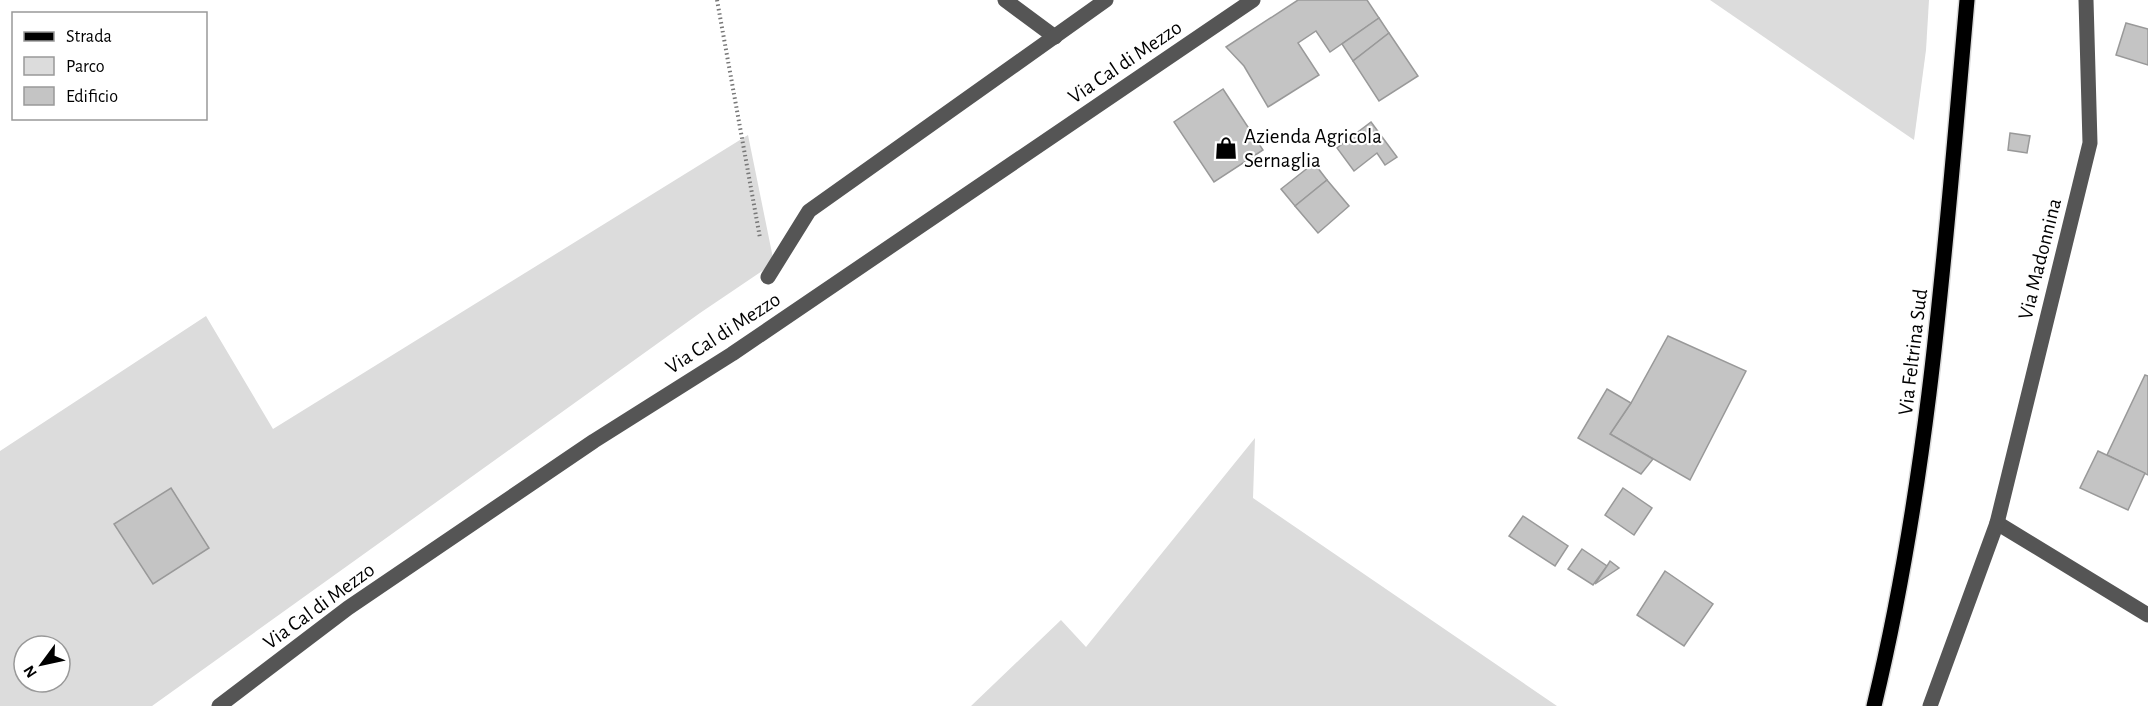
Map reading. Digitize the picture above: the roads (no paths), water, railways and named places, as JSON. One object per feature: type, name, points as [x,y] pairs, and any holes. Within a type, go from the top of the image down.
[{"type":"main road","name":"Via Feltrina Sud","points":[[1874,706],[1887,652],[1913,509],[1930,398],[1967,0]]},
{"type":"street","points":[[1005,0],[1055,37]]},
{"type":"street","points":[[768,277],[809,211],[1106,0]]},
{"type":"street","name":"Via Cal di Mezzo","points":[[219,706],[348,608],[594,441],[732,354],[1253,0]]},
{"type":"street","name":"Via Madonnina","points":[[1930,706],[1996,523],[2090,143],[2086,0]]},
{"type":"street","points":[[1996,523],[2148,615]]},
{"type":"place","name":"Azienda Agricola Sernaglia","points":[[1226,148]]}]
